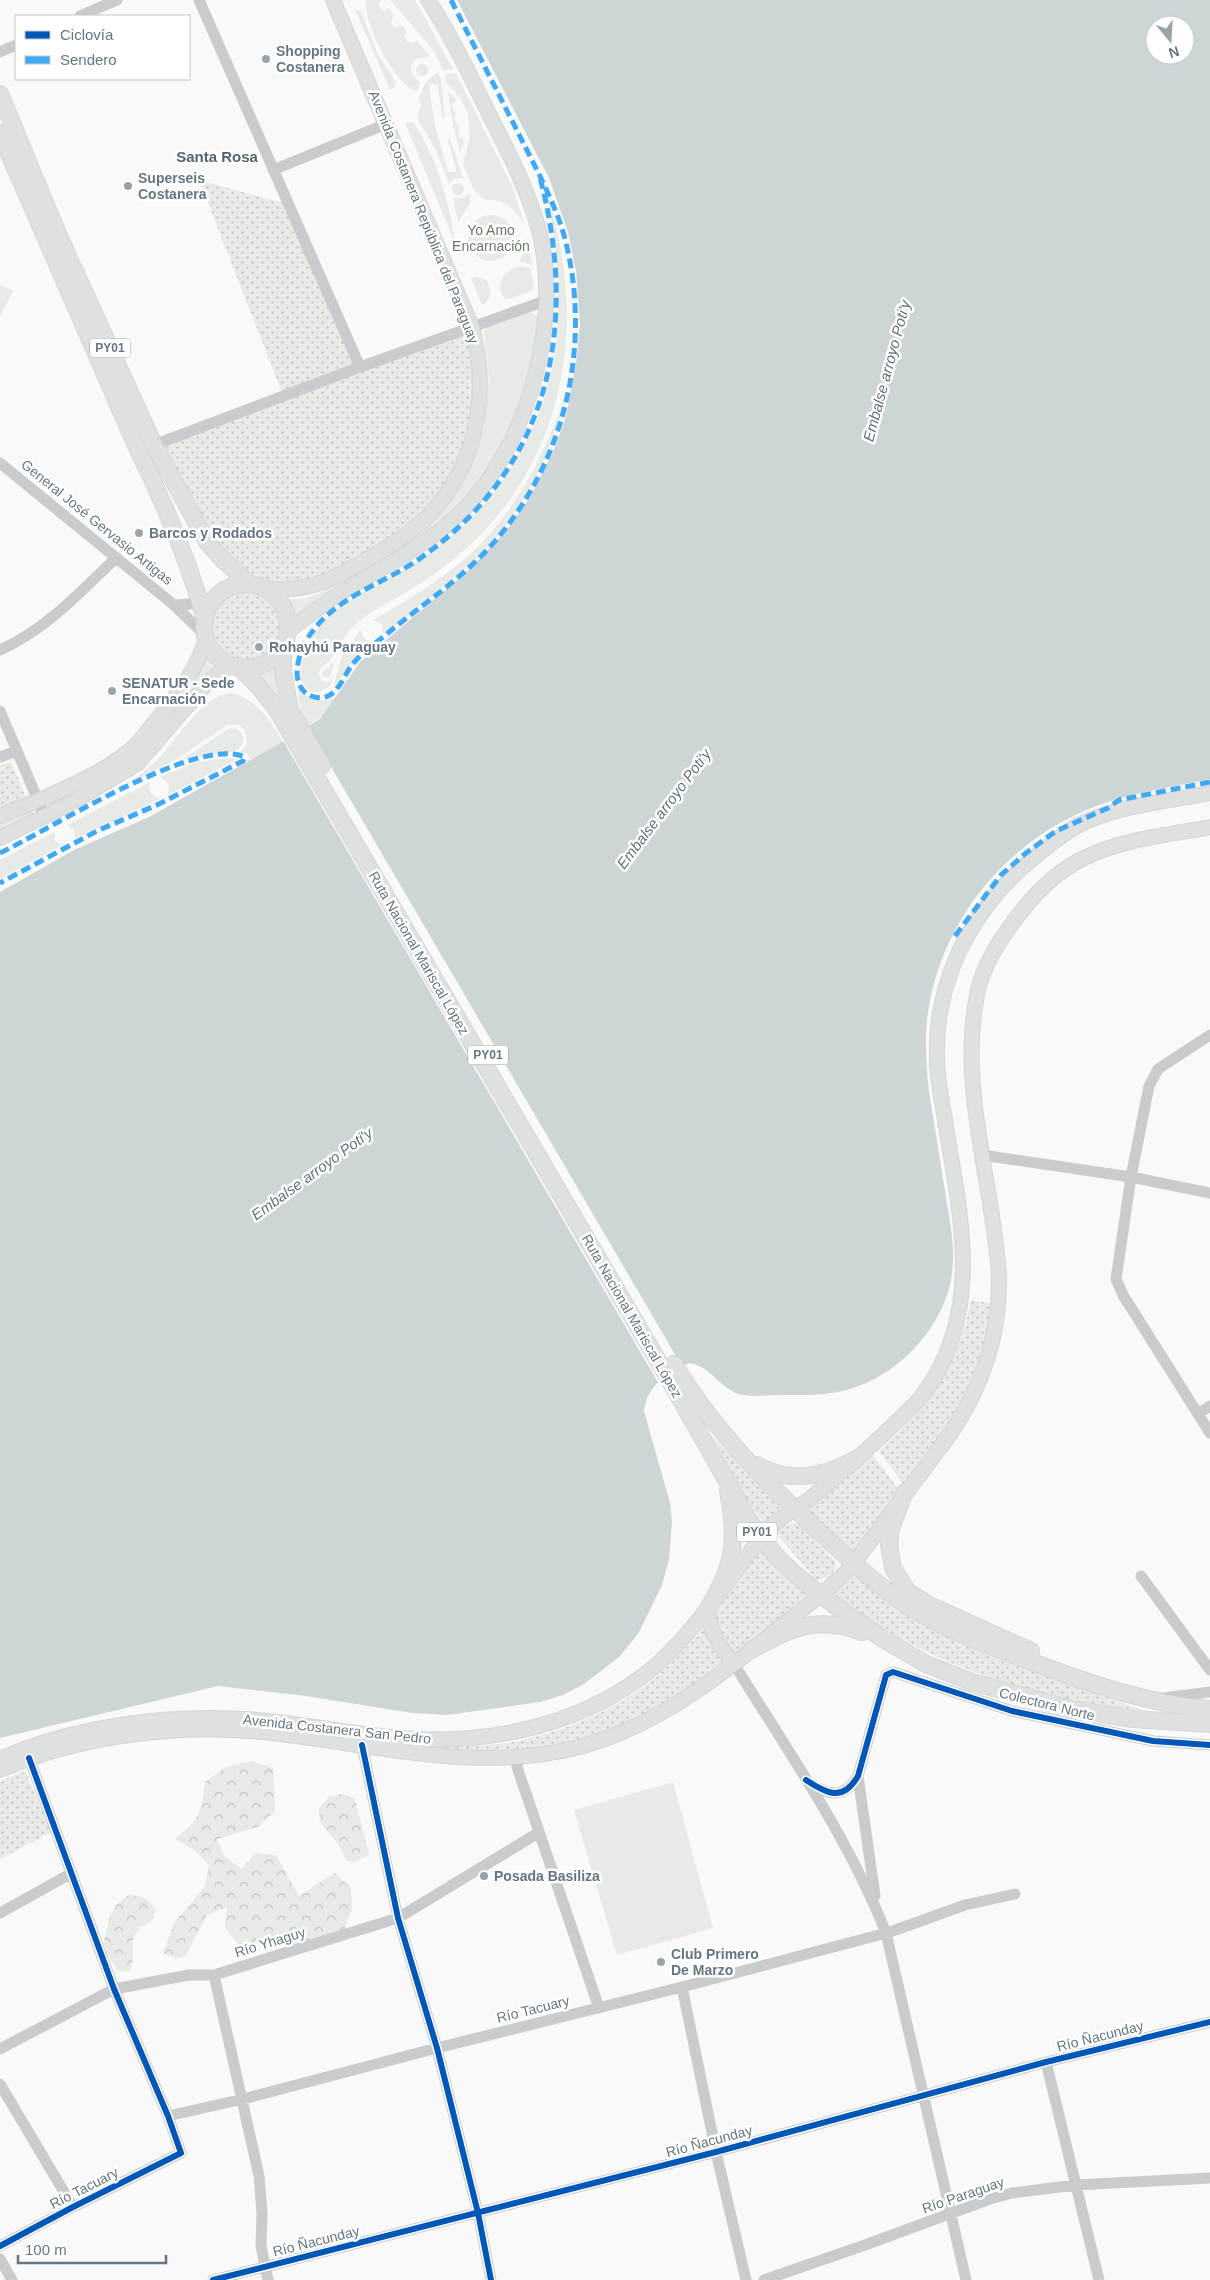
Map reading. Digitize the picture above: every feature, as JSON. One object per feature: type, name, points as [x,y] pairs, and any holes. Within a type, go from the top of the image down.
[{"type":"highway","name":"PY01","points":[[0,94],[58,234],[154,445],[207,542],[222,560],[249,583],[268,589]]},
{"type":"highway","name":"PY01","points":[[0,134],[136,448],[161,496],[206,605],[205,637]]},
{"type":"highway","points":[[206,605],[230,586],[249,583]]},
{"type":"highway","name":"Ruta Nacional Mariscal López","points":[[268,589],[278,597],[288,619],[288,631],[283,647],[286,694],[293,727]]},
{"type":"highway","name":"Ruta Nacional Mariscal López","points":[[205,637],[219,659],[235,666],[260,688],[293,727],[440,974],[679,1385],[724,1477],[750,1522],[776,1556],[819,1594],[883,1639],[926,1664],[972,1682],[1040,1702],[1133,1719],[1210,1724]]},
{"type":"highway","points":[[235,666],[252,668],[264,664],[275,657],[283,647]]},
{"type":"highway","name":"Ruta Nacional Mariscal López","points":[[679,1385],[706,1413],[733,1447],[795,1509],[854,1563],[908,1606],[946,1628],[990,1647],[1051,1669],[1151,1700],[1210,1709]]},
{"type":"highway","points":[[733,1447],[766,1470],[792,1477],[821,1475],[837,1470],[856,1459]]},
{"type":"highway","points":[[707,1610],[722,1587],[732,1556],[733,1524],[724,1477]]},
{"type":"highway","points":[[906,1492],[891,1528],[889,1546],[893,1568],[908,1592],[931,1606],[1032,1652],[1051,1669]]},
{"type":"highway","points":[[751,1650],[786,1631],[817,1624],[846,1626],[883,1639]]},
{"type":"main road","name":"Avenida Costanera República del Paraguay","points":[[268,589],[310,588],[341,575],[393,544],[437,506],[468,454],[479,414],[480,372],[478,349],[472,327],[332,0]]},
{"type":"main road","points":[[288,631],[329,600],[400,559],[436,533],[470,503],[510,446],[521,421],[540,354],[545,301],[543,249],[534,213],[524,186],[464,63],[428,0]]},
{"type":"main road","points":[[0,816],[38,801],[107,766],[136,744],[190,678],[205,637]]},
{"type":"main road","points":[[0,838],[45,817],[138,763],[208,682],[235,666]]},
{"type":"main road","name":"Avenida Costanera San Pedro","points":[[0,1759],[24,1748],[87,1732],[142,1723],[195,1718],[275,1721],[404,1738],[445,1740],[503,1734],[543,1726],[567,1717],[617,1693],[655,1666],[707,1610],[750,1550],[776,1522],[795,1509],[856,1459],[917,1402],[938,1370],[956,1331],[962,1295],[963,1255],[939,1083],[937,1045],[941,1007],[951,974],[964,940],[988,902],[1015,873],[1079,824],[1114,812],[1210,793]]},
{"type":"main road","name":"Avenida Costanera San Pedro","points":[[0,1770],[29,1758],[104,1739],[175,1730],[270,1733],[394,1751],[460,1758],[519,1757],[575,1748],[625,1732],[672,1706],[734,1664],[837,1580],[854,1563],[964,1414],[982,1376],[993,1343],[997,1318],[999,1282],[996,1243],[972,1088],[972,1043],[977,994],[990,956],[999,940],[1032,896],[1064,869],[1111,846],[1210,827]]},
{"type":"main road","points":[[707,1610],[709,1624],[716,1640],[734,1664]]},
{"type":"street","points":[[82,15],[117,0]]},
{"type":"street","points":[[199,0],[360,367]]},
{"type":"street","points":[[0,52],[15,45]]},
{"type":"street","points":[[274,170],[386,124]]},
{"type":"street","points":[[154,445],[360,367],[545,301]]},
{"type":"street","name":"General José Gervasio Artigas","points":[[0,463],[174,605],[205,637]]},
{"type":"street","points":[[0,650],[17,642],[60,611],[116,558]]},
{"type":"street","name":"General José Gervasio Artigas","points":[[174,605],[206,605]]},
{"type":"street","points":[[0,711],[45,817]]},
{"type":"street","points":[[0,757],[16,751]]},
{"type":"street","points":[[1210,1035],[1158,1069],[1149,1086],[1131,1177],[1116,1279],[1123,1295],[1210,1433]]},
{"type":"street","points":[[982,1155],[1131,1177],[1210,1193]]},
{"type":"street","points":[[1198,1414],[1210,1406]]},
{"type":"street","points":[[1141,1576],[1210,1670]]},
{"type":"street","points":[[734,1664],[828,1818],[878,1912],[886,1933],[966,2280]]},
{"type":"street","name":"Colectora Norte","points":[[858,1776],[886,1675],[893,1672],[1012,1711],[1153,1741],[1210,1745]]},
{"type":"street","points":[[1151,1700],[1172,1695],[1210,1692]]},
{"type":"street","points":[[362,1745],[398,1918],[437,2048],[478,2214],[491,2280]]},
{"type":"street","points":[[519,1757],[517,1767],[538,1833],[599,2008]]},
{"type":"street","points":[[29,1758],[114,1989],[168,2116]]},
{"type":"street","points":[[806,1780],[820,1790],[832,1794],[843,1792],[852,1787],[858,1776]]},
{"type":"street","points":[[858,1776],[861,1810],[878,1912]]},
{"type":"street","name":"Río Yhaguy","points":[[0,2050],[114,1989],[189,1975],[214,1975],[398,1918],[538,1833]]},
{"type":"street","points":[[0,1913],[72,1873]]},
{"type":"street","name":"Río Tacuary","points":[[0,2246],[181,2153],[168,2116],[243,2100],[437,2048],[682,1987],[886,1933],[966,1905],[1015,1894]]},
{"type":"street","points":[[214,1975],[259,2176],[262,2213],[260,2246],[268,2280]]},
{"type":"street","points":[[682,1987],[716,2152],[746,2280]]},
{"type":"street","name":"Río Ñacunday","points":[[212,2280],[478,2214],[716,2152],[1046,2062],[1210,2022]]},
{"type":"street","points":[[1046,2062],[1099,2280]]},
{"type":"street","points":[[0,2084],[73,2207]]},
{"type":"street","name":"Río Paraguay","points":[[764,2280],[990,2199],[1012,2193],[1075,2185],[1210,2178]]},
{"type":"street","points":[[0,2259],[12,2280]]},
{"type":"green space","points":[[366,0],[381,0],[380,8],[384,11],[389,8],[394,15],[391,21],[392,25],[397,28],[402,25],[407,32],[405,36],[407,42],[417,41],[429,55],[428,57],[416,59],[411,66],[412,74],[420,83],[417,91],[408,86],[399,77],[382,52],[369,23]]},
{"type":"green space","points":[[390,0],[415,0],[453,69],[443,70],[434,51]]},
{"type":"green space","points":[[355,9],[361,11],[377,53],[396,82],[395,86],[390,90]]},
{"type":"green space","points":[[420,64],[424,64],[428,70],[424,76],[420,76],[416,72],[416,68]]},
{"type":"green space","points":[[438,72],[441,79],[445,118],[442,117],[438,85],[432,84],[429,88],[435,125],[448,172],[455,172],[456,169],[448,140],[450,138],[463,178],[454,179],[449,184],[436,150],[417,118],[421,105],[419,97],[426,82]]},
{"type":"green space","points":[[456,73],[512,186],[524,222],[509,206],[500,201],[484,199],[473,189],[463,163],[470,137],[468,114],[461,99],[446,82],[445,75]]},
{"type":"green space","points":[[448,92],[457,99],[451,106],[456,114],[454,119],[459,128],[458,136],[465,141],[460,153],[453,124]]},
{"type":"green space","points":[[405,123],[414,123],[422,137],[441,180],[455,243]]},
{"type":"green space","points":[[199,180],[279,202],[287,201],[360,367],[283,395]]},
{"type":"green space","points":[[456,183],[460,183],[464,189],[460,195],[456,195],[452,191],[452,187]]},
{"type":"green space","points":[[470,193],[470,203],[458,222],[453,198],[463,198]]},
{"type":"green space","points":[[547,194],[560,245],[566,297],[565,348],[557,398],[541,445],[517,489],[485,530],[439,571],[363,618],[355,625],[335,654],[318,674],[322,681],[328,682],[332,679],[330,686],[319,692],[310,692],[300,678],[305,652],[314,634],[342,606],[431,553],[467,523],[498,487],[521,452],[538,418],[549,382],[556,346],[558,310],[557,272]]},
{"type":"green space","name":"Yo Amo Encarnación","points":[[486,215],[496,215],[510,225],[514,238],[510,251],[504,257],[496,261],[486,261],[472,251],[468,243],[468,233],[478,219]]},
{"type":"green space","points":[[528,236],[532,265],[519,261],[525,251]]},
{"type":"green space","points":[[520,266],[531,269],[534,288],[531,291],[506,300],[502,295],[500,284],[502,279],[509,271]]},
{"type":"green space","points":[[477,277],[486,280],[490,290],[488,300],[482,305],[471,278]]},
{"type":"green space","points":[[0,285],[13,291],[1,315],[0,314]]},
{"type":"green space","points":[[531,312],[539,318],[529,381],[520,407],[508,432],[481,478],[464,499],[425,535],[402,551],[319,598],[297,618],[288,600],[306,598],[324,591],[405,544],[428,525],[448,504],[468,471],[484,428],[489,379],[484,331],[487,327]]},
{"type":"green space","points":[[472,327],[479,414],[437,506],[341,575],[268,589],[249,583],[223,560],[154,445]]},
{"type":"green space","points":[[567,392],[543,462],[532,484],[505,526],[472,562],[384,634],[381,624],[373,620],[447,573],[488,536],[505,515],[534,469]]},
{"type":"green space","points":[[246,590],[266,596],[276,606],[282,626],[276,646],[266,656],[246,662],[226,656],[216,646],[210,626],[216,606],[226,596]]},
{"type":"green space","points":[[361,629],[364,639],[373,642],[355,658],[333,688],[343,653]]},
{"type":"green space","points":[[205,657],[218,668],[129,765],[50,806],[46,803],[106,770]]},
{"type":"green space","points":[[277,660],[287,711],[251,671],[263,668]]},
{"type":"green space","points":[[335,661],[330,677],[323,677],[322,673]]},
{"type":"green space","points":[[298,685],[315,700],[332,699],[338,696],[324,715],[307,726],[299,704]]},
{"type":"green space","points":[[230,693],[239,695],[255,705],[274,726],[283,742],[248,761],[247,753],[239,753],[247,744],[245,730],[239,725],[229,724],[177,759],[121,788],[160,757],[200,709],[219,696]]},
{"type":"green space","points":[[235,728],[240,731],[243,739],[241,747],[236,751],[183,759],[228,729]]},
{"type":"green space","points":[[227,758],[238,759],[168,795],[169,784],[160,777],[196,762]]},
{"type":"green space","points":[[9,762],[13,765],[26,798],[0,811],[0,765]]},
{"type":"green space","points":[[150,782],[151,794],[160,799],[75,839],[74,830],[67,825]]},
{"type":"green space","points":[[32,809],[33,814],[0,832],[0,821]]},
{"type":"green space","points":[[54,832],[55,841],[63,845],[0,879],[0,860]]},
{"type":"green space","points":[[971,1300],[994,1304],[989,1338],[964,1407],[904,1485],[879,1451],[913,1417],[939,1384],[958,1347]]},
{"type":"green space","points":[[713,1437],[782,1508],[763,1523],[746,1498]]},
{"type":"green space","points":[[873,1455],[899,1490],[851,1558],[802,1509]]},
{"type":"green space","points":[[794,1523],[800,1526],[835,1561],[836,1566],[831,1576],[818,1580],[780,1538],[778,1532],[782,1527]]},
{"type":"green space","points":[[762,1545],[813,1597],[735,1656],[715,1627],[713,1615]]},
{"type":"green space","points":[[853,1575],[921,1621],[975,1650],[1146,1711],[1102,1705],[1019,1687],[941,1658],[903,1640],[829,1595],[839,1589]]},
{"type":"green space","points":[[703,1629],[724,1663],[667,1702],[627,1724],[584,1740],[547,1749],[501,1752],[440,1751],[440,1747],[498,1744],[535,1737],[575,1724],[595,1715],[631,1695],[654,1679],[669,1666]]},
{"type":"green space","points":[[250,1761],[273,1768],[275,1811],[258,1827],[217,1839],[225,1857],[242,1869],[255,1853],[276,1855],[299,1896],[335,1873],[351,1888],[352,1909],[344,1930],[298,1944],[277,1947],[238,1944],[225,1927],[227,1907],[207,1915],[186,1955],[176,1959],[163,1953],[174,1923],[205,1886],[209,1865],[194,1850],[175,1839],[198,1815],[205,1782],[226,1767]]},
{"type":"green space","points":[[25,1771],[52,1832],[0,1859],[0,1781]]},
{"type":"green space","points":[[673,1782],[713,1928],[617,1955],[574,1810]]},
{"type":"green space","points":[[343,1794],[355,1799],[369,1855],[354,1862],[347,1861],[338,1844],[320,1822],[319,1808],[329,1797]]},
{"type":"green space","points":[[129,1895],[146,1899],[156,1911],[151,1922],[140,1927],[133,1938],[133,1960],[129,1972],[117,1970],[106,1952],[104,1941],[110,1916],[117,1904]]},
{"type":"water","name":"Embalse arroyo Poti'y","points":[[457,0],[1210,0],[1210,779],[1145,792],[1113,801],[1082,812],[1053,827],[1027,845],[1003,866],[981,890],[963,916],[948,944],[937,974],[926,1027],[926,1060],[929,1092],[953,1245],[950,1283],[944,1304],[920,1342],[904,1358],[886,1372],[867,1383],[846,1390],[812,1395],[744,1395],[729,1389],[705,1369],[690,1363],[666,1375],[654,1387],[649,1394],[644,1411],[670,1503],[672,1521],[669,1560],[662,1585],[638,1634],[619,1657],[584,1684],[563,1695],[540,1702],[447,1715],[412,1713],[306,1696],[218,1686],[0,1738],[0,892],[74,850],[149,817],[320,719],[360,662],[467,572],[507,530],[531,496],[554,450],[566,417],[577,357],[580,324],[576,271],[568,232],[549,178]]},
{"type":"pier","points":[[306,724],[683,1368],[659,1384],[282,739]]},
{"type":"marked path","points":[[451,0],[539,174],[563,230],[573,279],[575,319],[573,359],[567,398],[556,436],[540,473],[520,508],[496,540],[473,564],[360,656],[332,694],[321,698],[311,696],[302,689],[298,682],[297,674],[303,646],[312,632],[336,608],[422,557],[466,520],[501,479],[527,434],[545,386],[554,335],[556,283],[551,229],[539,174]]},
{"type":"marked path","points":[[0,853],[123,788],[159,772],[193,759],[223,754],[245,757],[243,761],[159,804],[97,831],[0,883]]},
{"type":"marked path","points":[[955,936],[1001,875],[1026,853],[1056,831],[1108,808],[1119,800],[1210,782]]},
{"type":"cycle path","points":[[806,1780],[821,1789],[834,1793],[846,1790],[852,1784],[858,1776],[886,1675],[893,1672],[1012,1711],[1153,1741],[1210,1745]]},
{"type":"cycle path","points":[[362,1745],[398,1918],[437,2048],[478,2213],[491,2280]]},
{"type":"cycle path","points":[[0,2246],[181,2153],[168,2116],[114,1989],[29,1758]]},
{"type":"cycle path","points":[[213,2280],[716,2152],[1046,2062],[1210,2022]]},
{"type":"place","name":"Shopping Costanera","points":[[266,59]]},
{"type":"place","name":"Superseis Costanera","points":[[128,186]]},
{"type":"place","name":"Barcos y Rodados","points":[[139,533]]},
{"type":"place","name":"Rohayhú Paraguay","points":[[259,647]]},
{"type":"place","name":"SENATUR - Sede Encarnación","points":[[112,691]]},
{"type":"place","name":"Posada Basiliza","points":[[484,1876]]},
{"type":"place","name":"Club Primero De Marzo","points":[[661,1962]]},
{"type":"district","name":"Santa Rosa","points":[[217,157]]}]
